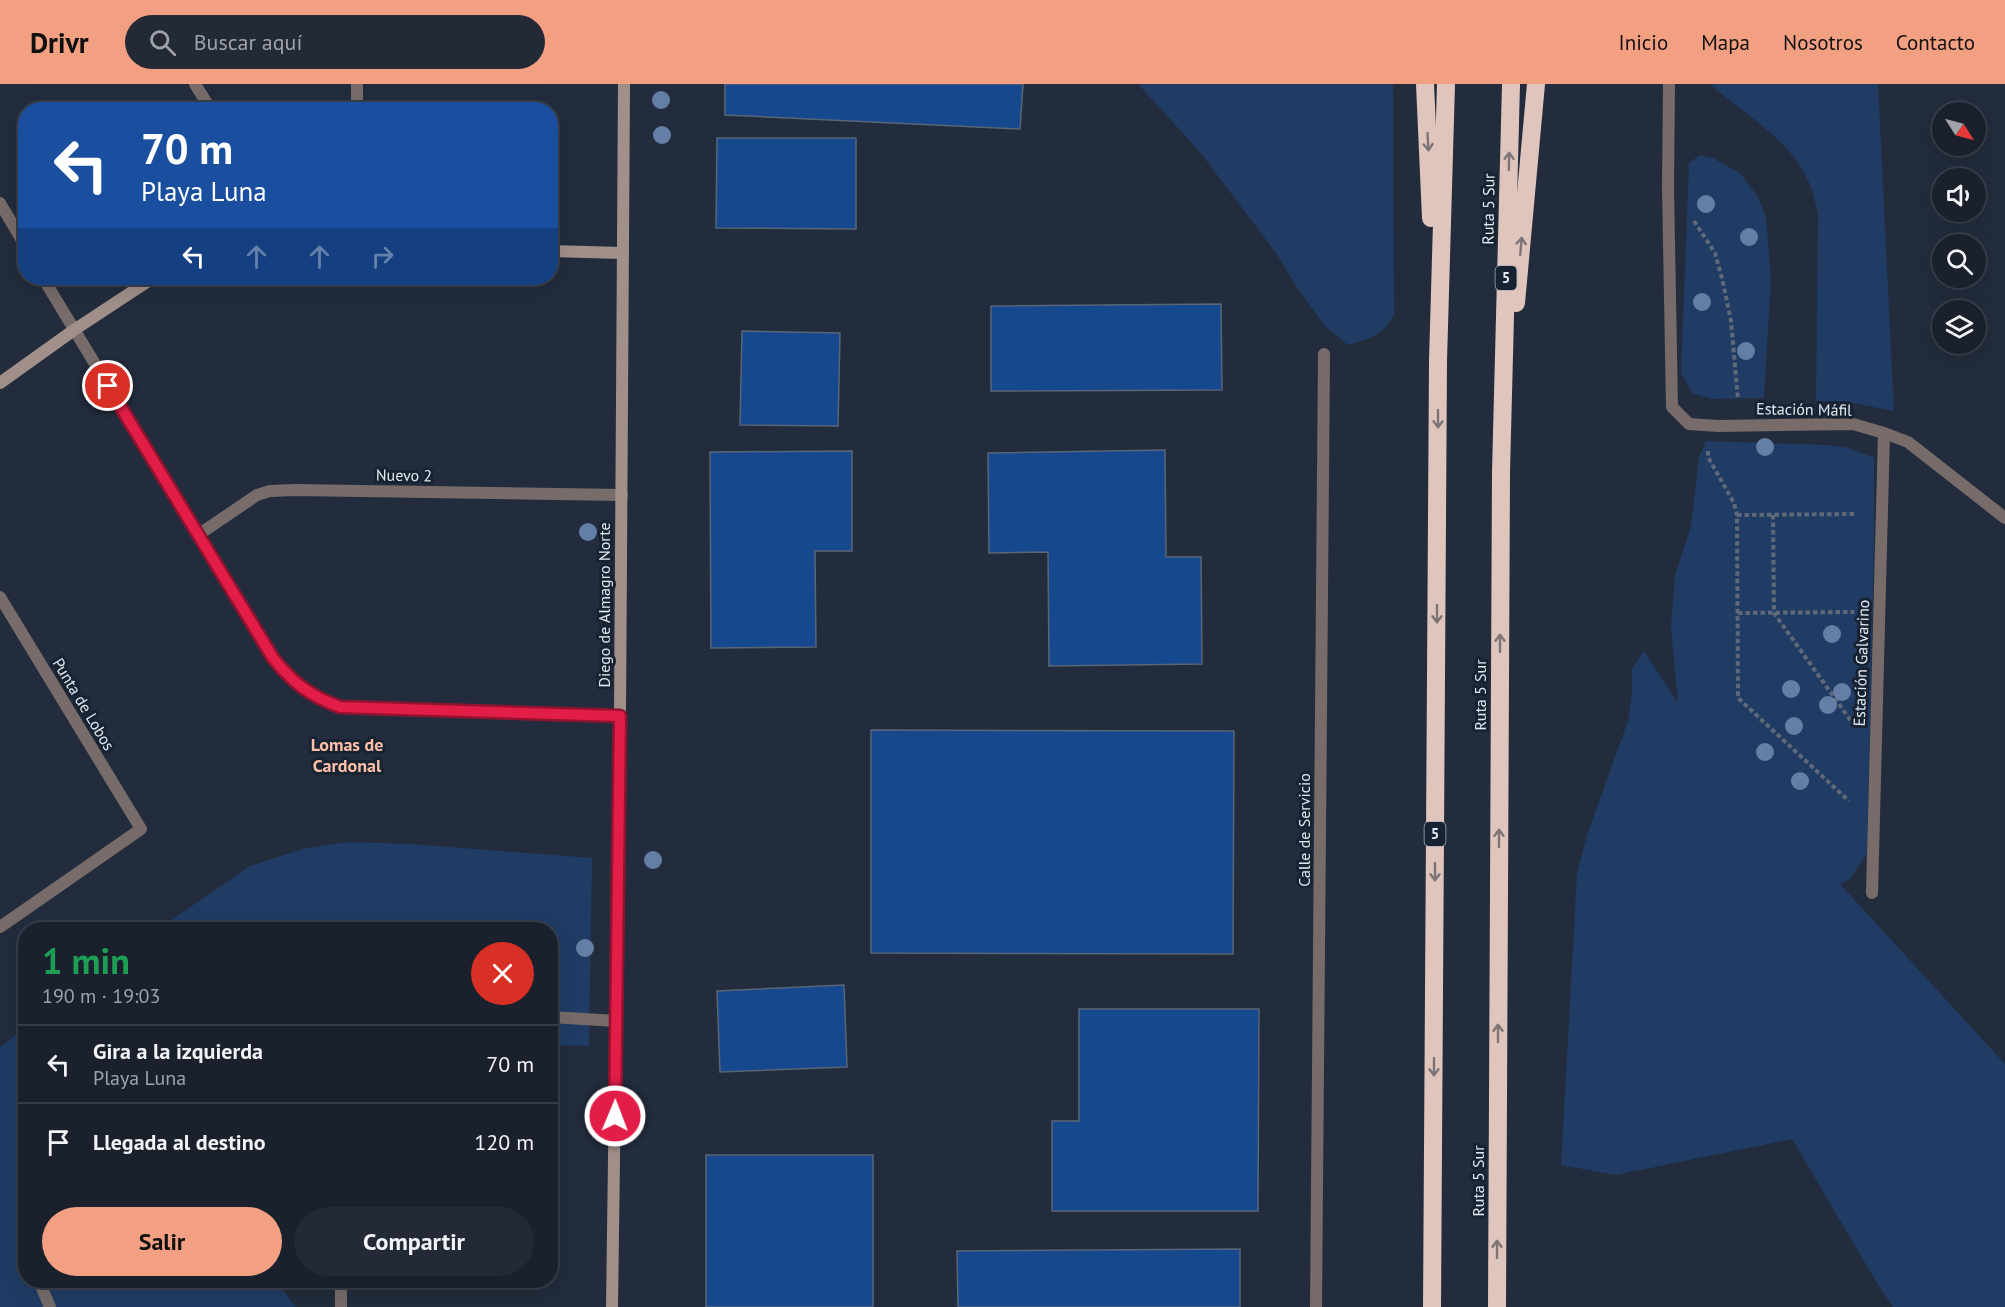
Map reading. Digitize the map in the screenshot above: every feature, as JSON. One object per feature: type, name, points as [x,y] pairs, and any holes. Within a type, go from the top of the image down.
[{"type":"highway","points":[[1425,84],[1438,361]]},
{"type":"highway","name":"5","points":[[1432,1307],[1438,361],[1446,84]]},
{"type":"highway","name":"Ruta 5 Sur","points":[[1497,1307],[1501,472],[1511,84]]},
{"type":"highway","points":[[1501,472],[1536,84]]},
{"type":"street","points":[[195,84],[206,102]]},
{"type":"street","points":[[357,84],[357,102]]},
{"type":"street","name":"Diego de Almagro Norte","points":[[612,1307],[620,716],[624,84]]},
{"type":"street","name":"Estación Máfil","points":[[1669,84],[1668,187],[1672,407],[1689,424],[1714,426],[1853,424],[1884,433],[1908,442],[2005,518]]},
{"type":"street","points":[[0,203],[18,233]]},
{"type":"street","points":[[558,251],[622,253]]},
{"type":"street","points":[[47,285],[273,658],[287,676],[305,691],[340,707],[620,716]]},
{"type":"street","points":[[0,383],[142,285]]},
{"type":"street","name":"Calle de Servicio","points":[[1316,1307],[1324,354]]},
{"type":"street","name":"Estación Galvarino","points":[[1872,893],[1884,433]]},
{"type":"street","name":"Nuevo 2","points":[[198,536],[257,495],[270,491],[622,495]]},
{"type":"street","name":"Punta de Lobos","points":[[0,597],[141,829],[0,927]]},
{"type":"street","points":[[558,1017],[617,1021]]},
{"type":"street","points":[[42,1288],[50,1307]]},
{"type":"street","points":[[341,1288],[341,1307]]},
{"type":"path","points":[[1668,187],[1715,253],[1731,321],[1739,425]]},
{"type":"path","points":[[1714,426],[1708,457],[1734,502],[1737,515],[1738,698],[1874,824]]},
{"type":"path","points":[[1773,514],[1774,613],[1875,756]]},
{"type":"path","points":[[1737,515],[1882,514]]},
{"type":"path","points":[[1738,613],[1879,612]]},
{"type":"shaded area","points":[[1138,84],[1393,84],[1394,315],[1385,328],[1369,338],[1348,345],[1324,325],[1276,253],[1200,152]]},
{"type":"shaded area","points":[[1710,84],[1878,84],[1894,411],[1847,402],[1816,401],[1818,213],[1812,191],[1802,169],[1783,145]]},
{"type":"shaded area","points":[[1700,155],[1713,158],[1740,173],[1758,197],[1766,217],[1771,279],[1764,398],[1712,399],[1692,393],[1681,373],[1689,163]]},
{"type":"shaded area","points":[[1706,441],[1828,445],[1848,448],[1874,458],[1867,854],[1850,879],[1840,884],[2005,1064],[2005,1307],[1893,1307],[1792,1139],[1616,1175],[1561,1165],[1577,874],[1587,835],[1628,721],[1632,694],[1632,669],[1644,651],[1678,703],[1671,628],[1675,575],[1691,526],[1699,457]]},
{"type":"shaded area","points":[[348,842],[411,844],[592,858],[589,1046],[558,1045],[558,922],[169,922],[250,866],[303,849]]},
{"type":"shaded area","points":[[18,1033],[18,1288],[281,1288],[296,1307],[0,1307],[0,1047]]},
{"type":"building","points":[[725,84],[1023,84],[1020,129],[725,115]]},
{"type":"building","points":[[717,138],[856,138],[856,229],[716,228]]},
{"type":"building","points":[[1221,304],[1222,390],[991,391],[991,306]]},
{"type":"building","points":[[742,331],[840,333],[838,426],[740,425]]},
{"type":"building","points":[[1165,450],[1166,557],[1201,557],[1202,664],[1049,666],[1048,552],[989,553],[988,453]]},
{"type":"building","points":[[852,451],[852,551],[815,551],[816,647],[711,648],[710,452]]},
{"type":"building","points":[[871,730],[1234,731],[1233,954],[871,953]]},
{"type":"building","points":[[844,985],[847,1067],[720,1072],[717,991]]},
{"type":"building","points":[[1079,1009],[1259,1009],[1258,1211],[1052,1211],[1052,1121],[1079,1121]]},
{"type":"building","points":[[706,1155],[873,1155],[873,1307],[706,1307]]},
{"type":"building","points":[[1240,1249],[1240,1307],[958,1307],[957,1251]]},
{"type":"district","name":"Lomas de Cardonal","points":[[347,755]]},
{"type":"route","points":[[108,386],[273,658],[287,676],[305,691],[340,707],[620,716],[615,1116]]}]
